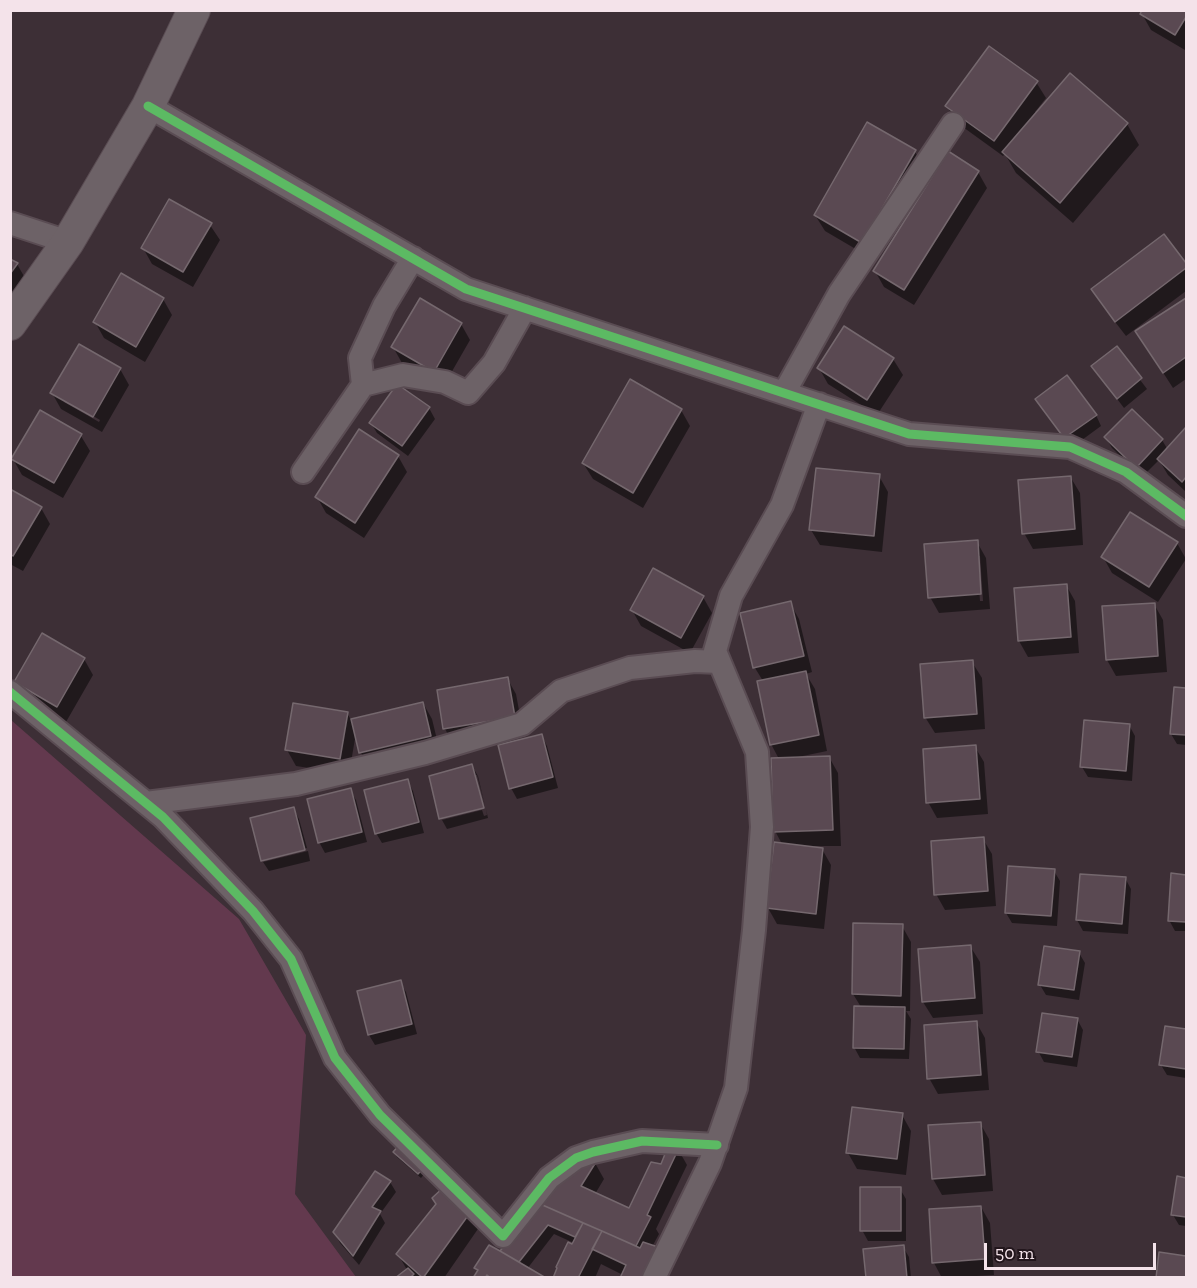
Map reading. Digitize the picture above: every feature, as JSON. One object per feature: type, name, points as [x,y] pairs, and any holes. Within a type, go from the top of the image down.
[{"type":"main road","points":[[10,324],[68,242],[148,106],[194,10]]},
{"type":"street","points":[[148,106],[466,289],[909,434],[1070,447],[1126,472],[1186,513]]},
{"type":"street","points":[[784,393],[839,294],[953,124]]},
{"type":"street","points":[[10,223],[68,242]]},
{"type":"street","points":[[303,472],[363,385],[360,358],[384,306],[413,258]]},
{"type":"street","points":[[363,385],[403,375],[445,382],[468,393],[494,363],[525,308]]},
{"type":"street","points":[[654,1278],[711,1163],[736,1088],[754,930],[762,827],[758,752],[715,651],[731,596],[782,505],[819,405]]},
{"type":"street","points":[[146,803],[296,784],[425,753],[522,724],[561,691],[630,668],[695,661],[719,662]]},
{"type":"street","points":[[10,692],[163,817],[253,911],[291,959],[335,1059],[380,1115],[503,1236],[549,1178],[576,1158],[642,1141],[717,1145]]},
{"type":"shaded area","points":[[11,720],[239,919],[306,1035],[295,1194],[356,1277],[11,1277]]},
{"type":"building","points":[[1142,10],[1186,10],[1186,17],[1175,35],[1140,14]]},
{"type":"building","points":[[989,46],[1038,81],[994,141],[945,106]]},
{"type":"building","points":[[1070,73],[1128,123],[1060,203],[1002,152]]},
{"type":"building","points":[[867,122],[916,150],[862,243],[814,215]]},
{"type":"building","points":[[948,151],[979,171],[904,290],[873,271]]},
{"type":"building","points":[[169,199],[212,223],[183,272],[141,248]]},
{"type":"building","points":[[1164,234],[1186,263],[1186,268],[1115,322],[1091,289]]},
{"type":"building","points":[[10,259],[18,263],[10,274]]},
{"type":"building","points":[[121,273],[164,298],[136,347],[93,322]]},
{"type":"building","points":[[420,298],[462,323],[434,372],[391,347]]},
{"type":"building","points":[[1186,298],[1186,357],[1163,373],[1135,331]]},
{"type":"building","points":[[844,326],[894,358],[867,400],[817,368]]},
{"type":"building","points":[[79,344],[121,368],[93,417],[50,393]]},
{"type":"building","points":[[1117,346],[1142,378],[1117,399],[1091,366]]},
{"type":"building","points":[[1067,375],[1097,415],[1064,438],[1035,399]]},
{"type":"building","points":[[630,379],[682,409],[633,493],[582,463]]},
{"type":"building","points":[[397,384],[430,407],[402,446],[369,423]]},
{"type":"building","points":[[1132,409],[1163,439],[1136,468],[1104,437]]},
{"type":"building","points":[[40,410],[82,434],[54,483],[11,459]]},
{"type":"building","points":[[1186,427],[1186,477],[1182,482],[1157,459]]},
{"type":"building","points":[[359,429],[399,455],[355,523],[315,497]]},
{"type":"building","points":[[816,468],[880,474],[874,536],[809,530]]},
{"type":"building","points":[[1071,476],[1075,529],[1022,534],[1018,480]]},
{"type":"building","points":[[10,489],[42,507],[13,556],[10,554]]},
{"type":"building","points":[[1130,512],[1178,542],[1149,587],[1101,557]]},
{"type":"building","points":[[978,540],[981,594],[928,598],[924,544]]},
{"type":"building","points":[[653,568],[704,596],[681,638],[630,610]]},
{"type":"building","points":[[1067,584],[1071,637],[1018,641],[1014,588]]},
{"type":"building","points":[[791,601],[804,656],[753,668],[740,613]]},
{"type":"building","points":[[1155,603],[1158,656],[1106,660],[1102,606]]},
{"type":"building","points":[[42,633],[85,658],[57,707],[14,682]]},
{"type":"building","points":[[973,660],[977,714],[924,718],[920,664]]},
{"type":"building","points":[[806,671],[819,735],[770,745],[757,681]]},
{"type":"building","points":[[508,677],[515,717],[443,729],[437,690]]},
{"type":"building","points":[[1174,687],[1186,688],[1186,735],[1170,734]]},
{"type":"building","points":[[423,702],[431,736],[359,753],[351,719]]},
{"type":"building","points":[[293,703],[348,712],[340,759],[285,750]]},
{"type":"building","points":[[1084,720],[1130,724],[1126,771],[1080,767]]},
{"type":"building","points":[[542,734],[553,777],[509,789],[498,745]]},
{"type":"building","points":[[976,745],[980,799],[926,803],[923,749]]},
{"type":"building","points":[[830,756],[833,830],[773,832],[771,758]]},
{"type":"building","points":[[472,764],[484,808],[439,819],[429,776]]},
{"type":"building","points":[[408,779],[419,822],[375,834],[364,790]]},
{"type":"building","points":[[351,788],[362,832],[318,843],[307,799]]},
{"type":"building","points":[[294,807],[305,850],[261,861],[250,818]]},
{"type":"building","points":[[984,837],[988,891],[934,895],[931,841]]},
{"type":"building","points":[[774,842],[823,848],[816,914],[766,908]]},
{"type":"building","points":[[1008,866],[1055,869],[1051,916],[1005,913]]},
{"type":"building","points":[[1171,873],[1186,875],[1186,922],[1168,921]]},
{"type":"building","points":[[1080,874],[1126,877],[1122,924],[1076,920]]},
{"type":"building","points":[[853,923],[903,924],[901,996],[852,994]]},
{"type":"building","points":[[971,945],[975,998],[922,1002],[918,949]]},
{"type":"building","points":[[1044,946],[1080,951],[1074,990],[1038,985]]},
{"type":"building","points":[[401,980],[412,1024],[368,1035],[357,991]]},
{"type":"building","points":[[854,1006],[905,1007],[904,1049],[853,1048]]},
{"type":"building","points":[[1042,1013],[1078,1018],[1072,1057],[1036,1052]]},
{"type":"building","points":[[977,1021],[981,1075],[927,1079],[924,1025]]},
{"type":"building","points":[[1165,1026],[1186,1029],[1186,1069],[1159,1065]]},
{"type":"building","points":[[852,1107],[903,1113],[897,1159],[846,1153]]},
{"type":"building","points":[[981,1122],[985,1175],[932,1179],[928,1125]]},
{"type":"building","points":[[401,1143],[426,1165],[418,1174],[393,1152]]},
{"type":"building","points":[[679,1148],[647,1215],[651,1217],[636,1246],[538,1203],[583,1159],[596,1162],[581,1186],[629,1208],[651,1162],[661,1164],[667,1149]]},
{"type":"building","points":[[375,1171],[391,1181],[372,1207],[381,1211],[353,1256],[333,1232]]},
{"type":"building","points":[[1177,1176],[1186,1178],[1186,1217],[1171,1215]]},
{"type":"building","points":[[446,1185],[472,1210],[423,1278],[396,1254],[436,1204],[432,1198]]},
{"type":"building","points":[[860,1187],[901,1187],[901,1231],[860,1231]]},
{"type":"building","points":[[538,1203],[583,1223],[575,1237],[548,1225],[519,1262],[500,1251]]},
{"type":"building","points":[[981,1206],[985,1259],[932,1263],[929,1209]]},
{"type":"building","points":[[583,1223],[602,1231],[578,1278],[553,1278],[568,1242],[572,1244]]},
{"type":"building","points":[[602,1231],[640,1248],[643,1242],[658,1247],[644,1278],[620,1278],[626,1265],[592,1249]]},
{"type":"building","points":[[489,1245],[546,1278],[491,1278],[487,1275],[485,1278],[473,1278],[478,1270],[474,1268]]},
{"type":"building","points":[[904,1245],[907,1278],[866,1278],[863,1249]]},
{"type":"building","points":[[1159,1252],[1186,1256],[1186,1278],[1156,1278]]},
{"type":"building","points":[[408,1268],[414,1274],[410,1278],[395,1278]]},
{"type":"cycle path","points":[[148,106],[466,289],[909,434],[1070,447],[1126,472],[1186,516]]},
{"type":"cycle path","points":[[10,692],[163,817],[253,911],[291,959],[335,1058],[380,1115],[503,1236],[549,1178],[576,1158],[642,1141],[717,1145]]}]
